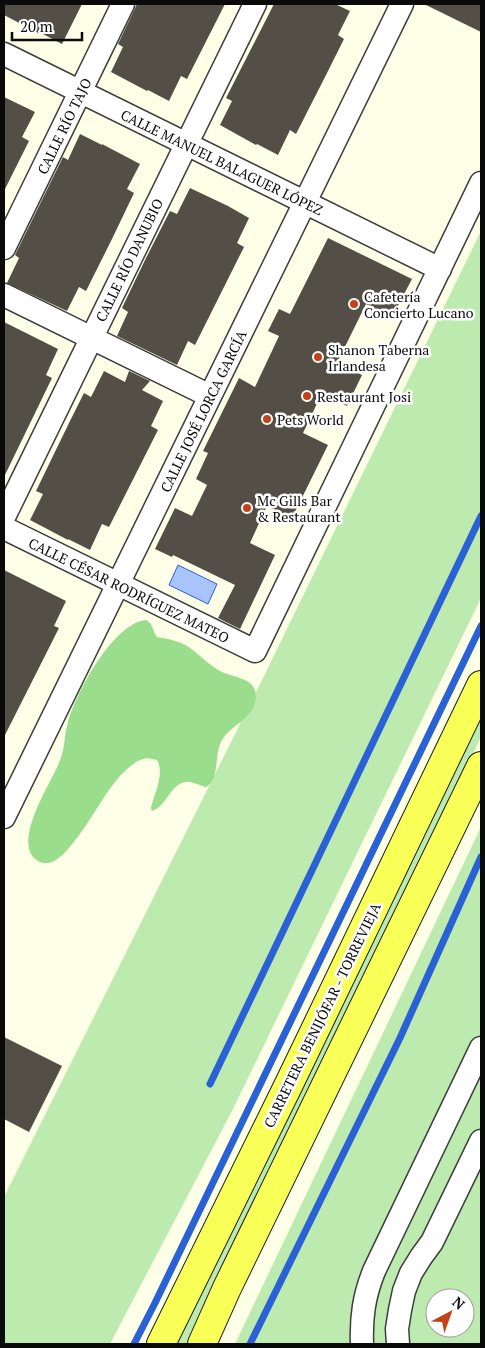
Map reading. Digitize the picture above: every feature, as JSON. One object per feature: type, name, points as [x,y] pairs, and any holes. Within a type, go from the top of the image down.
[{"type":"main road","name":"CARRETERA BENIJÓFAR - TORREVIEJA","points":[[161,1344],[289,1084],[481,685]]},
{"type":"main road","points":[[202,1344],[227,1288],[481,766]]},
{"type":"street","name":"CALLE RÍO TAJO","points":[[4,248],[123,4]]},
{"type":"street","name":"CALLE RÍO DANUBIO","points":[[4,517],[255,4]]},
{"type":"street","name":"CALLE JOSÉ LORCA GARCÍA","points":[[4,817],[305,203],[399,5]]},
{"type":"street","name":"CALLE MANUEL BALAGUER LÓPEZ","points":[[4,54],[440,268]]},
{"type":"street","points":[[440,268],[481,183]]},
{"type":"street","name":"CALLE CÉSAR RODRÍGUEZ MATEO","points":[[4,528],[255,651],[440,268]]},
{"type":"street","points":[[4,295],[210,396]]},
{"type":"street","points":[[362,1344],[363,1307],[374,1271],[481,1048]]},
{"type":"street","points":[[398,1344],[397,1329],[400,1310],[404,1291],[411,1273],[420,1257],[432,1242],[481,1141]]},
{"type":"green space","points":[[481,231],[481,598],[232,1111],[110,1344],[4,1344],[4,1197],[261,682]]},
{"type":"green space","points":[[146,620],[150,623],[157,637],[182,644],[220,671],[248,682],[255,692],[254,706],[251,712],[221,742],[213,779],[206,787],[191,782],[181,783],[176,786],[157,809],[152,811],[151,808],[159,778],[159,766],[157,760],[146,758],[139,760],[119,777],[65,853],[53,862],[40,862],[31,854],[28,843],[30,829],[34,814],[61,758],[72,709],[87,678],[109,646],[121,633],[134,624]]},
{"type":"green space","points":[[481,708],[481,737],[188,1344],[173,1344]]},
{"type":"green space","points":[[481,827],[481,1344],[235,1344]]},
{"type":"water","points":[[178,565],[217,584],[208,604],[169,585]]},
{"type":"building","points":[[4,4],[82,4],[62,44],[4,15]]},
{"type":"building","points":[[137,4],[225,4],[187,79],[181,76],[169,101],[111,72],[123,47],[118,44]]},
{"type":"building","points":[[274,4],[335,4],[350,11],[338,35],[344,39],[326,75],[296,134],[290,130],[278,155],[220,125],[232,101],[226,98]]},
{"type":"building","points":[[424,4],[481,4],[481,32]]},
{"type":"building","points":[[4,97],[35,112],[22,137],[29,141],[4,191]]},
{"type":"building","points":[[80,134],[140,164],[127,189],[134,193],[112,239],[86,291],[79,287],[67,311],[7,283],[19,258],[15,255],[63,157],[68,160]]},
{"type":"building","points":[[190,188],[249,218],[237,243],[244,247],[195,345],[188,341],[177,365],[117,336],[128,312],[122,308],[145,260],[170,211],[177,214]]},
{"type":"building","points":[[328,238],[412,279],[392,317],[366,304],[337,363],[362,375],[347,406],[322,393],[303,433],[328,445],[292,518],[267,506],[250,543],[275,555],[240,629],[218,618],[235,585],[173,555],[172,557],[155,549],[175,508],[192,516],[207,485],[196,479],[208,453],[203,451],[239,378],[255,387],[279,336],[268,331],[279,309],[290,314]]},
{"type":"building","points":[[4,322],[58,349],[46,375],[52,378],[4,477]]},
{"type":"building","points":[[104,371],[125,382],[129,371],[150,381],[142,390],[163,401],[151,426],[158,430],[109,527],[102,524],[90,550],[30,520],[43,494],[36,491],[69,423],[84,393],[91,397]]},
{"type":"building","points":[[4,570],[66,601],[54,626],[59,628],[4,737]]},
{"type":"building","points":[[4,1037],[62,1066],[29,1132],[4,1119]]},
{"type":"waterway","points":[[210,1084],[481,516]]},
{"type":"waterway","points":[[134,1344],[481,626]]},
{"type":"waterway","points":[[250,1344],[400,1038],[481,857]]},
{"type":"place","name":"Cafetería Concierto Lucano","points":[[354,304]]},
{"type":"place","name":"Shanon Taberna Irlandesa","points":[[318,357]]},
{"type":"place","name":"Restaurant Josi","points":[[307,396]]},
{"type":"place","name":"Pets World","points":[[267,419]]},
{"type":"place","name":"Mc Gills Bar & Restaurant","points":[[247,508]]}]
